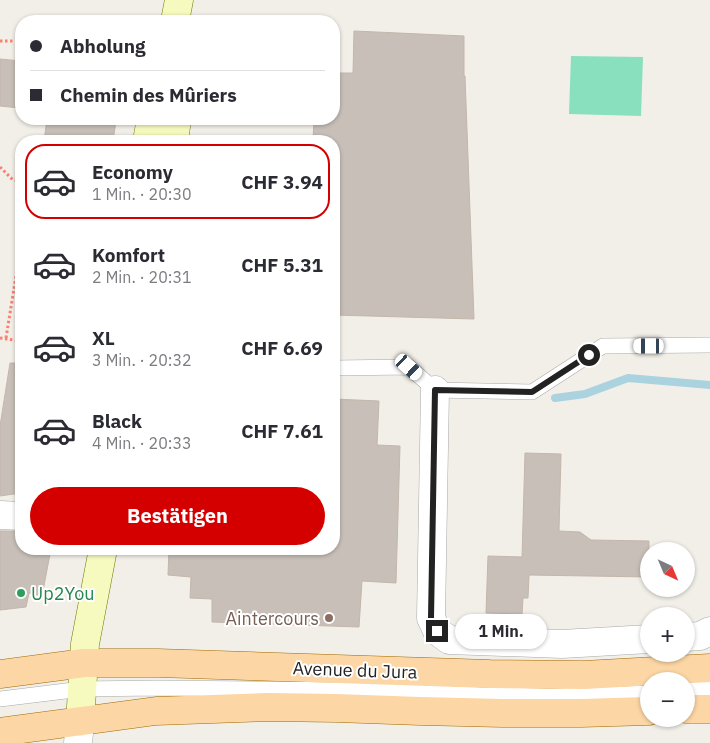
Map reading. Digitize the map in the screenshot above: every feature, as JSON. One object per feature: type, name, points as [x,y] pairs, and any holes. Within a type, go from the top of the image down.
[{"type":"main road","points":[[176,15],[178,0]]},
{"type":"main road","points":[[79,732],[85,644],[102,555]]},
{"type":"main road","name":"Avenue du Jura","points":[[0,674],[83,676],[158,663],[490,674],[584,675],[710,668]]},
{"type":"main road","points":[[0,732],[79,732],[156,711],[267,707],[502,713],[640,710]]},
{"type":"main road","points":[[695,709],[710,709]]},
{"type":"street","points":[[435,390],[431,618],[437,631],[449,640],[562,644],[640,640]]},
{"type":"street","points":[[0,516],[15,516]]},
{"type":"street","points":[[695,636],[710,631]]},
{"type":"lane","points":[[340,368],[409,367],[435,390],[532,392],[603,346],[710,345]]},
{"type":"lane","points":[[0,699],[83,676],[157,688],[356,690],[552,696],[640,693]]},
{"type":"lane","points":[[695,689],[710,688]]},
{"type":"path","points":[[0,41],[15,41]]},
{"type":"path","points":[[0,167],[12,180],[15,180]]},
{"type":"path","points":[[6,338],[15,282]]},
{"type":"path","points":[[0,338],[15,340]]},
{"type":"green space","points":[[571,56],[643,57],[641,116],[569,114]]},
{"type":"building","points":[[354,31],[464,36],[474,319],[340,315],[340,135],[313,135],[314,125],[340,125],[340,73],[353,73]]},
{"type":"building","points":[[0,59],[15,60],[15,108],[0,106]]},
{"type":"building","points":[[46,125],[115,125],[114,135],[45,135]]},
{"type":"building","points":[[10,363],[15,363],[15,494],[0,496],[0,426]]},
{"type":"building","points":[[340,399],[379,401],[377,445],[400,446],[396,583],[362,581],[359,627],[212,622],[212,599],[190,598],[191,577],[168,575],[169,555],[340,555]]},
{"type":"building","points":[[525,453],[561,454],[559,531],[580,532],[591,540],[649,541],[640,542],[640,577],[529,575],[528,598],[523,598],[522,614],[486,613],[488,556],[522,557]]},
{"type":"building","points":[[0,531],[15,531],[15,555],[50,555],[42,596],[29,593],[26,607],[0,610]]},
{"type":"waterway","points":[[555,398],[585,394],[628,378],[710,385]]},
{"type":"place","name":"Up2You","points":[[21,593]]},
{"type":"place","name":"Aintercours","points":[[329,618]]},
{"type":"route","points":[[437,631],[431,618],[435,390],[532,392],[589,355]]}]
